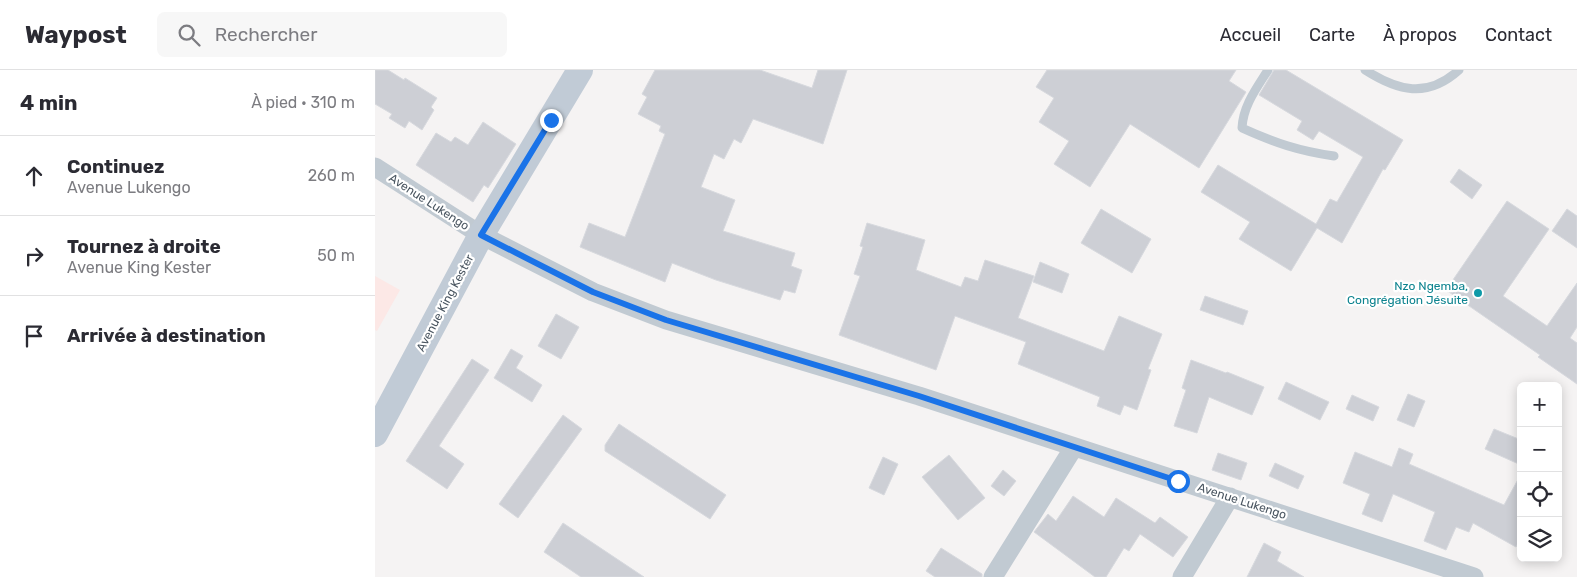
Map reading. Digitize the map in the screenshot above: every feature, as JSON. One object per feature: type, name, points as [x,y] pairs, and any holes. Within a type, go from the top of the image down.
[{"type":"street","name":"Avenue King Kester","points":[[375,434],[481,235],[580,70]]},
{"type":"street","name":"Avenue Lukengo","points":[[375,167],[481,235],[593,292],[666,320],[919,396],[1474,577]]},
{"type":"street","points":[[993,577],[1073,447]]},
{"type":"street","points":[[1182,577],[1230,498]]},
{"type":"lane","points":[[1268,70],[1249,99],[1243,118],[1243,128],[1273,142],[1305,152],[1334,156]]},
{"type":"lane","points":[[1365,70],[1379,79],[1413,90],[1432,88],[1459,70]]},
{"type":"shaded area","points":[[375,276],[400,290],[377,331],[375,330]]},
{"type":"building","points":[[375,70],[388,70],[437,98],[431,107],[434,110],[422,130],[409,121],[405,128],[389,118],[392,114],[375,104]]},
{"type":"building","points":[[655,70],[760,70],[812,88],[818,70],[847,70],[823,144],[753,119],[741,143],[734,139],[724,159],[714,154],[701,187],[735,200],[723,231],[795,253],[791,266],[802,270],[795,293],[784,290],[780,300],[716,280],[672,263],[665,282],[580,247],[589,223],[625,237],[665,134],[659,131],[661,126],[638,114],[647,97],[642,94]]},
{"type":"building","points":[[1047,70],[1236,70],[1229,81],[1246,92],[1199,168],[1130,124],[1090,187],[1054,164],[1069,141],[1039,122],[1054,98],[1036,87]]},
{"type":"building","points":[[1274,70],[1286,70],[1403,140],[1385,170],[1383,169],[1342,243],[1317,228],[1291,271],[1239,239],[1250,222],[1201,192],[1218,165],[1316,224],[1330,199],[1337,202],[1363,157],[1319,131],[1313,140],[1297,130],[1302,121],[1259,95]]},
{"type":"building","points":[[483,122],[516,144],[488,188],[484,185],[473,202],[416,165],[436,133],[451,142],[455,137],[468,145]]},
{"type":"building","points":[[1459,169],[1482,185],[1472,199],[1450,182]]},
{"type":"building","name":"Nzo Ngemba, Congrégation Jésuite","points":[[1507,201],[1549,229],[1503,296],[1547,326],[1577,283],[1577,327],[1570,338],[1577,343],[1577,384],[1538,357],[1540,355],[1446,290]]},
{"type":"building","points":[[1101,209],[1151,239],[1132,273],[1081,243]]},
{"type":"building","points":[[1567,209],[1577,216],[1577,248],[1552,231]]},
{"type":"building","points":[[867,223],[925,240],[916,270],[961,287],[965,277],[978,281],[985,260],[1034,276],[1018,318],[1104,351],[1119,316],[1162,334],[1148,369],[1151,370],[1137,410],[1124,405],[1120,415],[1097,406],[1100,397],[1018,364],[1026,342],[955,316],[936,370],[839,335],[860,276],[854,274],[863,247],[860,246]]},
{"type":"building","points":[[1040,262],[1069,274],[1062,293],[1033,282]]},
{"type":"building","points":[[1205,296],[1248,311],[1243,325],[1200,310]]},
{"type":"building","points":[[556,314],[579,327],[561,359],[538,346]]},
{"type":"building","points":[[511,349],[523,356],[516,368],[542,385],[532,402],[494,378]]},
{"type":"building","points":[[472,359],[489,370],[439,446],[464,464],[447,489],[406,461]]},
{"type":"building","points":[[1191,360],[1264,387],[1252,415],[1209,397],[1197,433],[1174,426],[1186,390],[1182,388]]},
{"type":"building","points":[[1286,382],[1329,402],[1320,420],[1278,399]]},
{"type":"building","points":[[1408,394],[1425,401],[1414,427],[1397,420]]},
{"type":"building","points":[[1352,395],[1379,407],[1373,421],[1346,409]]},
{"type":"building","points":[[563,415],[582,429],[518,518],[499,504]]},
{"type":"building","points":[[619,424],[726,495],[710,519],[605,451],[605,445]]},
{"type":"building","points":[[1494,429],[1517,438],[1517,463],[1485,449]]},
{"type":"building","points":[[1399,448],[1413,454],[1409,464],[1504,505],[1517,481],[1516,547],[1473,523],[1469,532],[1456,527],[1446,550],[1424,541],[1435,512],[1393,494],[1382,522],[1362,514],[1370,494],[1343,483],[1355,452],[1392,467]]},
{"type":"building","points":[[1218,453],[1247,463],[1241,480],[1212,470]]},
{"type":"building","points":[[949,455],[985,498],[958,520],[922,477]]},
{"type":"building","points":[[883,457],[898,464],[884,495],[869,488]]},
{"type":"building","points":[[1275,463],[1304,476],[1298,489],[1269,476]]},
{"type":"building","points":[[1003,470],[1016,481],[1004,496],[991,486]]},
{"type":"building","points":[[1073,496],[1104,517],[1116,498],[1155,523],[1160,517],[1188,537],[1173,557],[1140,534],[1129,551],[1124,548],[1106,577],[1095,577],[1034,532],[1048,514],[1056,521]]},
{"type":"building","points":[[563,523],[644,577],[581,577],[544,552]]},
{"type":"building","points":[[1264,543],[1281,552],[1277,561],[1304,577],[1247,577]]},
{"type":"building","points":[[941,548],[982,574],[982,577],[935,577],[926,571]]},
{"type":"place","name":"Nzo Ngemba, Congrégation Jésuite","points":[[1478,293]]},
{"type":"route","points":[[551,120],[481,235],[593,292],[666,320],[919,396],[1178,481]]}]
